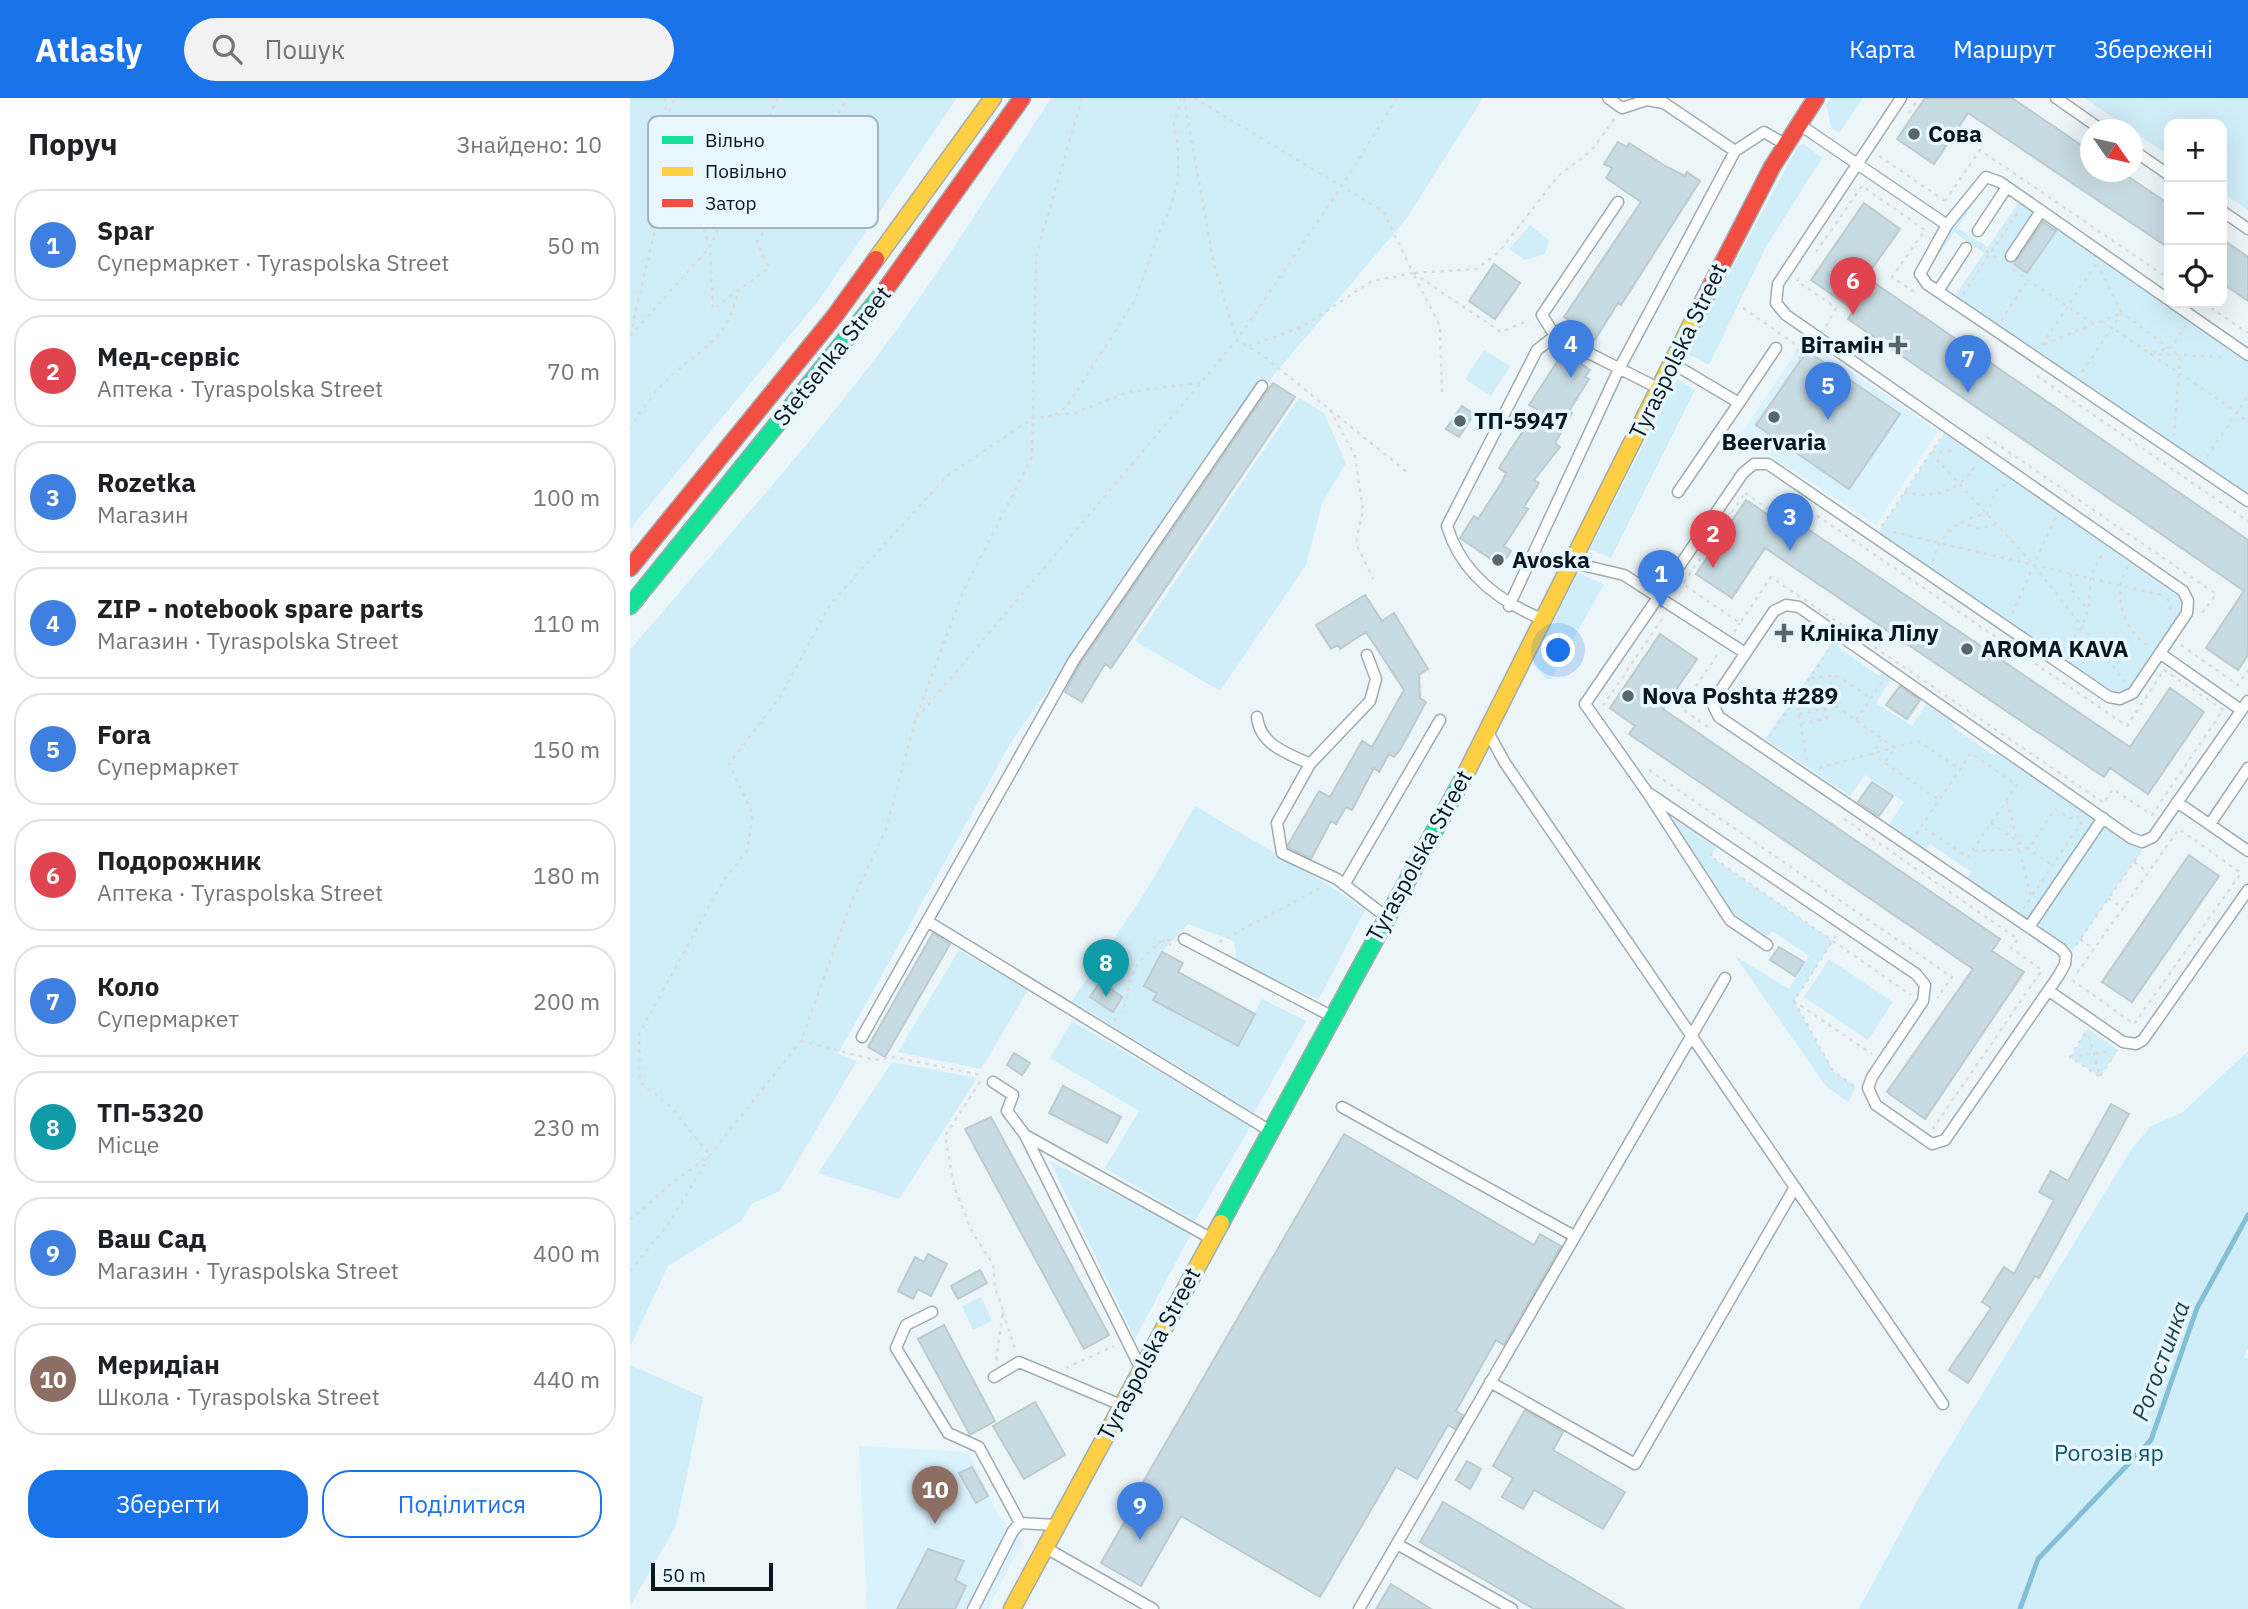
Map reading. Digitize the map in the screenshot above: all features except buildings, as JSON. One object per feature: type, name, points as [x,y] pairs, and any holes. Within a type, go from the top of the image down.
[{"type":"street","name":"Stetsenka Street","points":[[630,568],[834,317],[993,98]]},
{"type":"street","name":"Stetsenka Street","points":[[630,606],[879,298],[1023,98]]},
{"type":"street","name":"Tyraspolska Street","points":[[1012,1609],[1385,916],[1488,732],[1738,231],[1786,144],[1816,98]]},
{"type":"lane","points":[[1608,98],[1622,108],[1647,100],[1666,100],[1735,151]]},
{"type":"lane","points":[[1767,945],[1730,920],[1647,792],[1585,704],[1743,473],[1754,464],[1768,464],[1877,533],[2109,697],[2120,699],[2133,693],[2158,651],[2187,613],[2188,601],[2183,591],[1786,315],[1776,303],[1778,284],[1901,98]]},
{"type":"lane","points":[[2056,98],[2086,119]]},
{"type":"lane","points":[[1799,124],[1947,225]]},
{"type":"lane","points":[[1509,606],[1619,369],[1720,184],[1735,151],[1764,132],[1786,144]]},
{"type":"lane","points":[[2143,157],[2164,172]]},
{"type":"lane","points":[[2164,298],[2100,259],[2041,211],[2007,187],[1986,177],[1947,225],[1920,274],[1927,284],[2248,500]]},
{"type":"lane","points":[[1978,231],[2007,187]]},
{"type":"lane","points":[[1618,202],[1542,315],[1555,336],[1659,389]]},
{"type":"lane","points":[[2011,256],[2041,211]]},
{"type":"lane","points":[[2227,214],[2248,229]]},
{"type":"lane","points":[[1938,291],[1969,245]]},
{"type":"lane","points":[[2180,308],[2248,355]]},
{"type":"lane","points":[[1544,620],[1509,606],[1496,597],[1454,548],[1447,526],[1537,350],[1555,336]]},
{"type":"lane","points":[[1678,492],[1776,348]]},
{"type":"lane","points":[[1672,363],[1739,403]]},
{"type":"lane","points":[[862,1037],[1074,660],[1262,386]]},
{"type":"lane","points":[[1572,563],[1614,571],[1658,595],[1745,653]]},
{"type":"lane","points":[[1647,792],[1916,974],[1925,985],[1922,1003],[1872,1077],[1868,1088],[1876,1105],[1932,1144],[1945,1140],[2049,991],[2065,964],[2066,956],[2062,949],[2017,918],[1719,717],[1714,707],[1716,697],[1774,611],[1786,605],[1799,607],[1842,631],[2103,818],[2142,842],[2153,837],[2248,701]]},
{"type":"lane","points":[[2158,651],[2241,710]]},
{"type":"lane","points":[[1367,655],[1376,680],[1370,701],[1310,764],[1277,823],[1278,843],[1282,853],[1340,882],[1385,916]]},
{"type":"lane","points":[[1257,717],[1258,731],[1271,744],[1310,764]]},
{"type":"lane","points":[[1340,882],[1440,720]]},
{"type":"lane","points":[[1488,732],[1505,763],[1943,1404]]},
{"type":"lane","points":[[2210,824],[2248,768]]},
{"type":"lane","points":[[2177,802],[2248,851]]},
{"type":"lane","points":[[2029,927],[2103,818]]},
{"type":"lane","points":[[2049,991],[2123,1042],[2136,1044],[2143,1041],[2248,890]]},
{"type":"lane","points":[[927,921],[1270,1131]]},
{"type":"lane","points":[[1184,939],[1333,1017]]},
{"type":"lane","points":[[1359,1609],[1691,1034],[1726,978]]},
{"type":"lane","points":[[993,1082],[1013,1095],[1007,1111],[1025,1135],[1129,1340],[1140,1369]]},
{"type":"lane","points":[[1342,1107],[1574,1236]]},
{"type":"lane","points":[[1025,1135],[1212,1239]]},
{"type":"lane","points":[[1490,1382],[1635,1464],[1795,1187]]},
{"type":"lane","points":[[932,1312],[906,1325],[896,1348],[948,1433],[979,1447],[1020,1523]]},
{"type":"lane","points":[[994,1377],[1018,1362],[1121,1405]]},
{"type":"lane","points":[[1020,1523],[1058,1525]]},
{"type":"lane","points":[[973,1609],[1013,1531],[1020,1523]]},
{"type":"lane","points":[[1398,1544],[1512,1609]]},
{"type":"lane","points":[[1046,1548],[1153,1609]]},
{"type":"path","points":[[665,98],[666,116]]},
{"type":"path","points":[[667,116],[675,98]]},
{"type":"path","points":[[770,116],[778,98]]},
{"type":"path","points":[[837,116],[848,98]]},
{"type":"path","points":[[630,1271],[669,1223],[710,1155],[801,1041],[851,903],[886,829],[915,721],[962,594],[1032,457],[1036,256],[1082,98]]},
{"type":"path","points":[[1055,415],[1067,405],[1139,292],[1178,180],[1178,145],[1174,124],[1182,98]]},
{"type":"path","points":[[1182,98],[1214,265],[1237,340],[1328,407],[1408,473]]},
{"type":"path","points":[[1194,98],[1383,211],[1440,326],[1442,393]]},
{"type":"path","points":[[915,721],[1237,340],[1342,186],[1397,98]]},
{"type":"path","points":[[1903,121],[1919,98]]},
{"type":"path","points":[[1247,347],[1302,327],[1372,281],[1413,273],[1476,269],[1500,251],[1558,176],[1591,150],[1622,108]]},
{"type":"path","points":[[1879,156],[1945,201]]},
{"type":"path","points":[[1811,260],[1862,186],[1925,230]]},
{"type":"path","points":[[1959,300],[2024,204]]},
{"type":"path","points":[[630,335],[656,228]]},
{"type":"path","points":[[704,228],[710,247],[713,309],[769,268],[757,243],[766,228]]},
{"type":"path","points":[[630,335],[710,247],[719,228]]},
{"type":"path","points":[[2035,357],[2112,240]]},
{"type":"path","points":[[1969,245],[1990,254],[2094,324]]},
{"type":"path","points":[[2100,259],[2122,313],[2172,347],[2180,356],[2172,450]]},
{"type":"path","points":[[1804,270],[1797,281],[1836,308],[1824,325],[1835,333]]},
{"type":"path","points":[[1413,273],[1501,332],[1542,315]]},
{"type":"path","points":[[1995,330],[2028,280]]},
{"type":"path","points":[[630,429],[660,386],[698,353],[709,348],[734,310],[737,291]]},
{"type":"path","points":[[1742,308],[1795,344],[1801,360]]},
{"type":"path","points":[[2211,308],[2248,333]]},
{"type":"path","points":[[2042,345],[2122,313]]},
{"type":"path","points":[[2075,384],[2122,313]]},
{"type":"path","points":[[2102,321],[2237,412],[2248,423]]},
{"type":"path","points":[[2148,354],[2172,347]]},
{"type":"path","points":[[2148,354],[2232,357]]},
{"type":"path","points":[[710,1155],[671,1107],[640,1082],[639,1034],[723,881],[747,851],[753,814],[729,764],[780,697],[831,603],[948,475],[1033,418],[1075,413],[1128,392],[1204,382]]},
{"type":"path","points":[[2200,468],[2248,396]]},
{"type":"path","points":[[1328,407],[1355,456],[1363,510],[1356,543],[1373,579]]},
{"type":"path","points":[[1866,549],[1948,427]]},
{"type":"path","points":[[1977,430],[2216,594],[2194,625]]},
{"type":"path","points":[[1931,453],[1957,450]]},
{"type":"path","points":[[1931,453],[2034,565],[2129,688]]},
{"type":"path","points":[[1904,492],[1937,494],[1959,484],[1968,477],[1979,455]]},
{"type":"path","points":[[1933,570],[1938,543],[1960,522],[1987,514],[1997,491],[2015,481]]},
{"type":"path","points":[[1745,493],[1784,520],[1797,502],[1866,549],[2127,726],[2164,670],[2223,710],[2152,815],[2113,789],[2104,803],[1893,666],[1770,577],[1740,623],[1683,584],[1745,493]]},
{"type":"path","points":[[2007,626],[2061,505]]},
{"type":"path","points":[[1960,522],[1979,528],[1997,524]]},
{"type":"path","points":[[1877,533],[1938,543],[2208,606]]},
{"type":"path","points":[[2054,653],[2068,644],[2082,627],[2089,610],[2092,589],[2090,578],[2101,561],[2101,540]]},
{"type":"path","points":[[2133,563],[2119,585],[2119,595],[2129,625],[2145,644],[2158,651]]},
{"type":"path","points":[[2071,574],[2071,589],[2089,610]]},
{"type":"path","points":[[2165,585],[2174,623]]},
{"type":"path","points":[[1602,707],[1664,616]]},
{"type":"path","points":[[1763,746],[1842,631]]},
{"type":"path","points":[[2188,635],[2180,645],[2238,685],[2248,670]]},
{"type":"path","points":[[1713,730],[1681,708],[1719,653]]},
{"type":"path","points":[[1856,720],[1893,666]]},
{"type":"path","points":[[1809,678],[1836,675],[1871,698]]},
{"type":"path","points":[[1801,724],[1827,718],[1822,696],[1836,675]]},
{"type":"path","points":[[1822,696],[1895,748]]},
{"type":"path","points":[[1796,698],[1809,771]]},
{"type":"path","points":[[1799,714],[1836,706]]},
{"type":"path","points":[[1872,754],[1882,739]]},
{"type":"path","points":[[1814,770],[1919,741],[1960,769]]},
{"type":"path","points":[[1885,762],[1895,748]]},
{"type":"path","points":[[1971,753],[2017,785],[1968,857],[1922,826],[1960,769],[1971,753]]},
{"type":"path","points":[[1872,754],[1939,800]]},
{"type":"path","points":[[1646,768],[1952,977],[1930,1008],[1710,856],[1720,841]]},
{"type":"path","points":[[2007,801],[2032,897]]},
{"type":"path","points":[[2008,932],[2086,816],[2069,818],[2055,809],[2028,849]]},
{"type":"path","points":[[1844,819],[2018,939],[2011,948],[2042,970],[1932,1131],[1922,1125]]},
{"type":"path","points":[[1991,823],[2053,866]]},
{"type":"path","points":[[2179,829],[2241,873],[2134,1024],[2072,980],[2123,908],[2179,829]]},
{"type":"path","points":[[2065,964],[2108,898],[2153,837]]},
{"type":"path","points":[[1972,851],[2028,849]]},
{"type":"path","points":[[2134,862],[2148,872]]},
{"type":"path","points":[[1204,950],[1340,882]]},
{"type":"path","points":[[2108,898],[2123,908]]},
{"type":"path","points":[[1794,1001],[1853,910]]},
{"type":"path","points":[[1107,1032],[1127,1002],[1128,985],[1138,963],[1162,940],[1184,939]]},
{"type":"path","points":[[2080,939],[2094,948]]},
{"type":"path","points":[[1794,1001],[1877,1057]]},
{"type":"path","points":[[1794,1001],[1833,1071],[1856,1087]]},
{"type":"path","points":[[2088,1029],[2100,1076],[2070,1057],[2088,1029]]},
{"type":"path","points":[[801,1041],[875,1060],[894,1057],[976,1072],[983,1077],[945,1136],[954,1186],[972,1232],[993,1264],[995,1288],[1018,1362]]},
{"type":"path","points":[[2070,1057],[2118,1050]]},
{"type":"path","points":[[630,1220],[673,1182],[710,1155]]},
{"type":"path","points":[[994,1377],[1003,1310]]},
{"type":"path","points":[[1051,1376],[1129,1340]]},
{"type":"shaded area","points":[[1804,340],[1938,431],[1876,525],[1740,436]]},
{"type":"shaded area","points":[[859,1446],[968,1452],[1000,1518],[1023,1541],[988,1609],[867,1609]]},
{"type":"green space","points":[[630,98],[957,98],[878,214],[878,116],[648,116],[648,228],[868,228],[819,300],[630,529]]},
{"type":"green space","points":[[1051,98],[1483,98],[1406,219],[1273,376],[1013,739],[838,1054],[857,1061],[780,1191],[751,1204],[741,1221],[668,1266],[630,1347],[630,650],[867,370],[938,271]]},
{"type":"green space","points":[[1831,98],[1863,98],[1839,133],[1831,127],[1826,105]]},
{"type":"green space","points":[[2085,98],[2248,98],[2248,210],[2227,195],[2227,119],[2164,119],[2164,153],[2143,138],[2143,119],[2115,119]]},
{"type":"green space","points":[[1804,144],[1822,158],[1767,245],[1709,365],[1686,353],[1798,146]]},
{"type":"green space","points":[[1986,180],[1989,181],[1957,228],[1988,247],[2020,200],[2164,300],[2164,308],[2175,308],[2248,359],[2248,493],[1953,299],[1984,253],[1954,232],[1925,276],[1950,231]]},
{"type":"green space","points":[[1530,225],[1549,240],[1545,254],[1525,260],[1509,249]]},
{"type":"green space","points":[[1484,350],[1510,366],[1491,396],[1465,379]]},
{"type":"green space","points":[[1677,379],[1695,390],[1611,558],[1590,549]]},
{"type":"green space","points":[[1299,398],[1324,413],[1346,463],[1322,503],[1306,565],[1220,691],[1135,641]]},
{"type":"green space","points":[[1945,432],[2183,600],[2183,610],[2129,688],[2119,693],[2109,690],[1878,533]]},
{"type":"green space","points":[[1578,573],[1604,584],[1551,679],[1546,679],[1532,663]]},
{"type":"green space","points":[[1837,636],[1842,640],[1838,647],[1879,676],[1884,670],[1893,676],[1876,703],[1912,726],[1928,702],[1956,722],[1953,727],[1994,756],[1999,749],[2094,817],[2095,824],[2030,918],[2025,918],[1968,878],[1971,872],[1930,844],[1926,850],[1889,825],[1904,802],[1865,775],[1850,796],[1765,739]]},
{"type":"green space","points":[[1195,806],[1303,869],[1365,910],[1319,999],[1237,963],[1234,941],[1188,924],[1162,952],[1144,985],[1157,993],[1153,1000],[1237,1045],[1262,999],[1306,1021],[1254,1113],[1072,1001],[1146,891]]},
{"type":"green space","points":[[1677,817],[1718,845],[1710,856],[1833,941],[1794,1001],[1833,1071],[1856,1087],[1848,1102],[1826,1086],[1735,956],[1789,989],[1809,956],[1772,931],[1767,937],[1734,915],[1672,822]]},
{"type":"green space","points":[[2106,827],[2142,850],[2073,950],[2040,928],[2040,918],[2100,830]]},
{"type":"green space","points":[[959,950],[1028,990],[981,1069],[898,1052]]},
{"type":"green space","points":[[1829,959],[1893,1002],[1868,1040],[1804,997]]},
{"type":"green space","points":[[1072,1021],[1251,1126],[1195,1221],[1105,1168],[1139,1111],[1050,1058]]},
{"type":"green space","points":[[2088,1029],[2118,1050],[2100,1076],[2070,1057]]},
{"type":"green space","name":"Рогозів яр","points":[[2248,1051],[2248,1348],[2244,1357],[2248,1359],[2248,1609],[1859,1609],[1921,1494],[2131,1150],[2151,1126],[2183,1112]]},
{"type":"green space","points":[[892,1062],[977,1078],[899,1199],[818,1173]]},
{"type":"green space","points":[[1050,1161],[1192,1232],[1135,1339]]},
{"type":"green space","points":[[981,1297],[992,1321],[973,1330],[962,1306]]},
{"type":"green space","points":[[630,1365],[703,1397],[676,1526],[630,1606]]},
{"type":"waterway","name":"Рогостинка","points":[[2020,1609],[2038,1559],[2151,1440],[2197,1308],[2248,1215]]},
{"type":"traffic: fast","points":[[630,606],[883,293]]},
{"type":"traffic: fast","points":[[1221,1223],[1466,773]]},
{"type":"traffic: slow","points":[[876,259],[993,98]]},
{"type":"traffic: slow","points":[[1466,773],[1697,313]]},
{"type":"traffic: slow","points":[[1012,1609],[1221,1223]]},
{"type":"traffic: jam","points":[[883,293],[1022,98]]},
{"type":"traffic: jam","points":[[1697,313],[1772,167],[1816,98]]},
{"type":"traffic: jam","points":[[630,568],[834,317],[876,259]]},
{"type":"place","name":"Сова","points":[[1914,134]]},
{"type":"place","name":"Подорожник","points":[[1853,315]]},
{"type":"place","name":"Вітамін","points":[[1898,345]]},
{"type":"place","name":"ZIP - notebook spare parts","points":[[1571,378]]},
{"type":"place","name":"Коло","points":[[1968,393]]},
{"type":"place","name":"Beervaria","points":[[1774,417]]},
{"type":"place","name":"Fora","points":[[1828,420]]},
{"type":"place","name":"ТП-5947","points":[[1460,421]]},
{"type":"place","name":"Rozetka","points":[[1790,551]]},
{"type":"place","name":"Avoska","points":[[1498,560]]},
{"type":"place","name":"Мед-сервіс","points":[[1713,568]]},
{"type":"place","name":"Spar","points":[[1661,608]]},
{"type":"place","name":"Клініка Лілу","points":[[1784,633]]},
{"type":"place","name":"AROMA KAVA","points":[[1967,649]]},
{"type":"place","name":"Nova Poshta #289","points":[[1628,696]]},
{"type":"place","name":"ТП-5320","points":[[1106,997]]},
{"type":"place","name":"Меридіан","points":[[935,1524]]},
{"type":"place","name":"Ваш Сад","points":[[1140,1540]]}]
